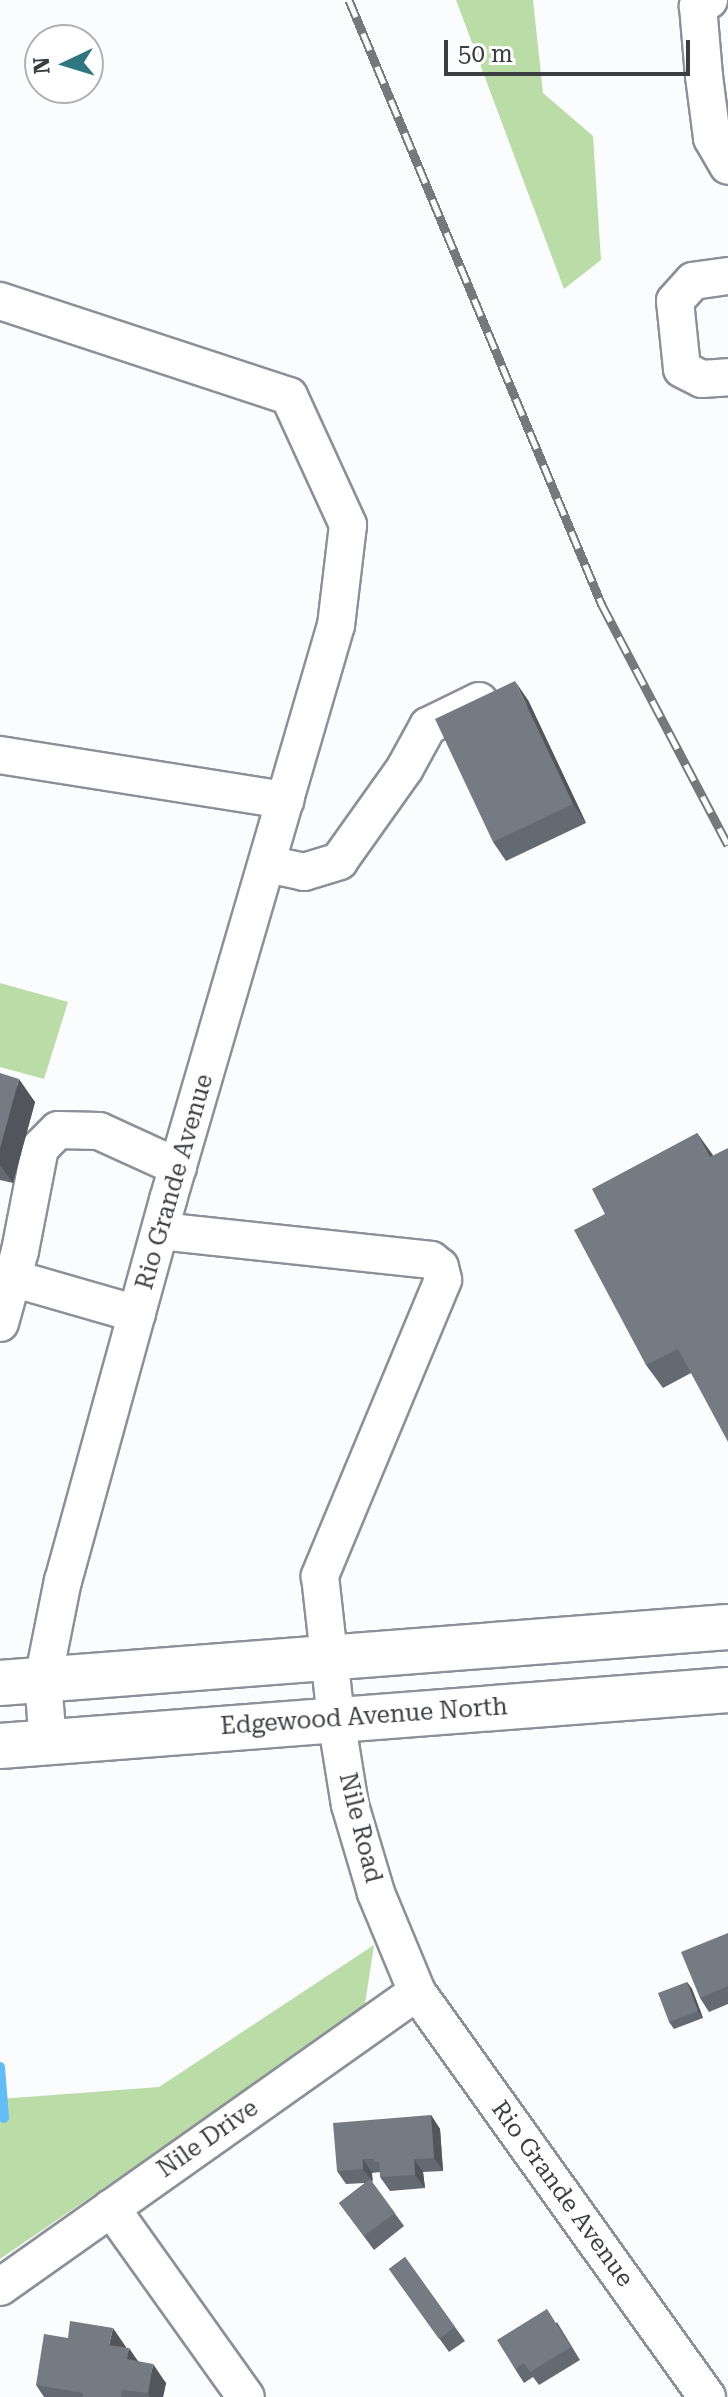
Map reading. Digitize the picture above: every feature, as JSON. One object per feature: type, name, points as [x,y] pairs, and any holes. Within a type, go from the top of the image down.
[{"type":"main road","points":[[0,1683],[728,1627]]},
{"type":"main road","name":"Edgewood Avenue North","points":[[0,1746],[728,1690]]},
{"type":"street","points":[[709,0],[698,6],[704,76],[712,138],[728,166]]},
{"type":"street","points":[[728,276],[693,281],[675,301],[682,369],[702,379],[728,377]]},
{"type":"street","name":"Rio Grande Avenue","points":[[0,301],[289,396],[348,525],[336,625],[178,1167],[63,1580],[43,1680],[48,1743]]},
{"type":"street","points":[[267,864],[304,872],[339,861],[405,768],[428,726],[514,685]]},
{"type":"street","points":[[0,755],[285,800]]},
{"type":"street","points":[[0,1323],[11,1258],[40,1148],[58,1130],[99,1131],[178,1167]]},
{"type":"street","name":"Nile Road","points":[[160,1231],[431,1260],[440,1267],[443,1280],[320,1576],[336,1719],[350,1805],[376,1893],[417,1992]]},
{"type":"street","points":[[11,1258],[137,1314]]},
{"type":"street","name":"Rio Grande Avenue","points":[[417,1992],[707,2397]]},
{"type":"street","name":"Nile Drive","points":[[0,2287],[417,1992]]},
{"type":"street","points":[[111,2208],[246,2397]]},
{"type":"green space","points":[[456,0],[533,0],[543,93],[593,136],[601,260],[564,289]]},
{"type":"green space","points":[[0,983],[68,1002],[44,1079],[0,1067]]},
{"type":"green space","points":[[374,1945],[364,2010],[0,2259],[0,2099],[159,2087]]},
{"type":"building","points":[[515,681],[573,804],[493,842],[435,719]]},
{"type":"building","points":[[0,1073],[19,1079],[0,1148]]},
{"type":"building","points":[[697,1133],[710,1157],[728,1148],[728,1442],[678,1349],[646,1365],[574,1230],[605,1214],[592,1189]]},
{"type":"building","points":[[728,1933],[728,1986],[700,1998],[681,1952]]},
{"type":"building","points":[[687,1982],[698,2011],[669,2022],[658,1993]]},
{"type":"building","points":[[431,2115],[434,2158],[414,2159],[415,2175],[380,2177],[379,2162],[374,2162],[374,2159],[363,2159],[363,2169],[337,2171],[333,2123]]},
{"type":"building","points":[[370,2179],[395,2213],[364,2236],[339,2203]]},
{"type":"building","points":[[405,2257],[455,2327],[439,2339],[389,2269]]},
{"type":"building","points":[[547,2309],[571,2347],[530,2372],[524,2363],[515,2369],[497,2340]]},
{"type":"building","points":[[70,2321],[113,2328],[109,2345],[129,2348],[127,2359],[153,2364],[148,2393],[122,2390],[121,2397],[83,2397],[83,2393],[36,2385],[44,2334],[68,2338]]},
{"type":"waterway","points":[[0,2067],[4,2118]]},
{"type":"railway","points":[[349,0],[602,605],[728,845]]}]
